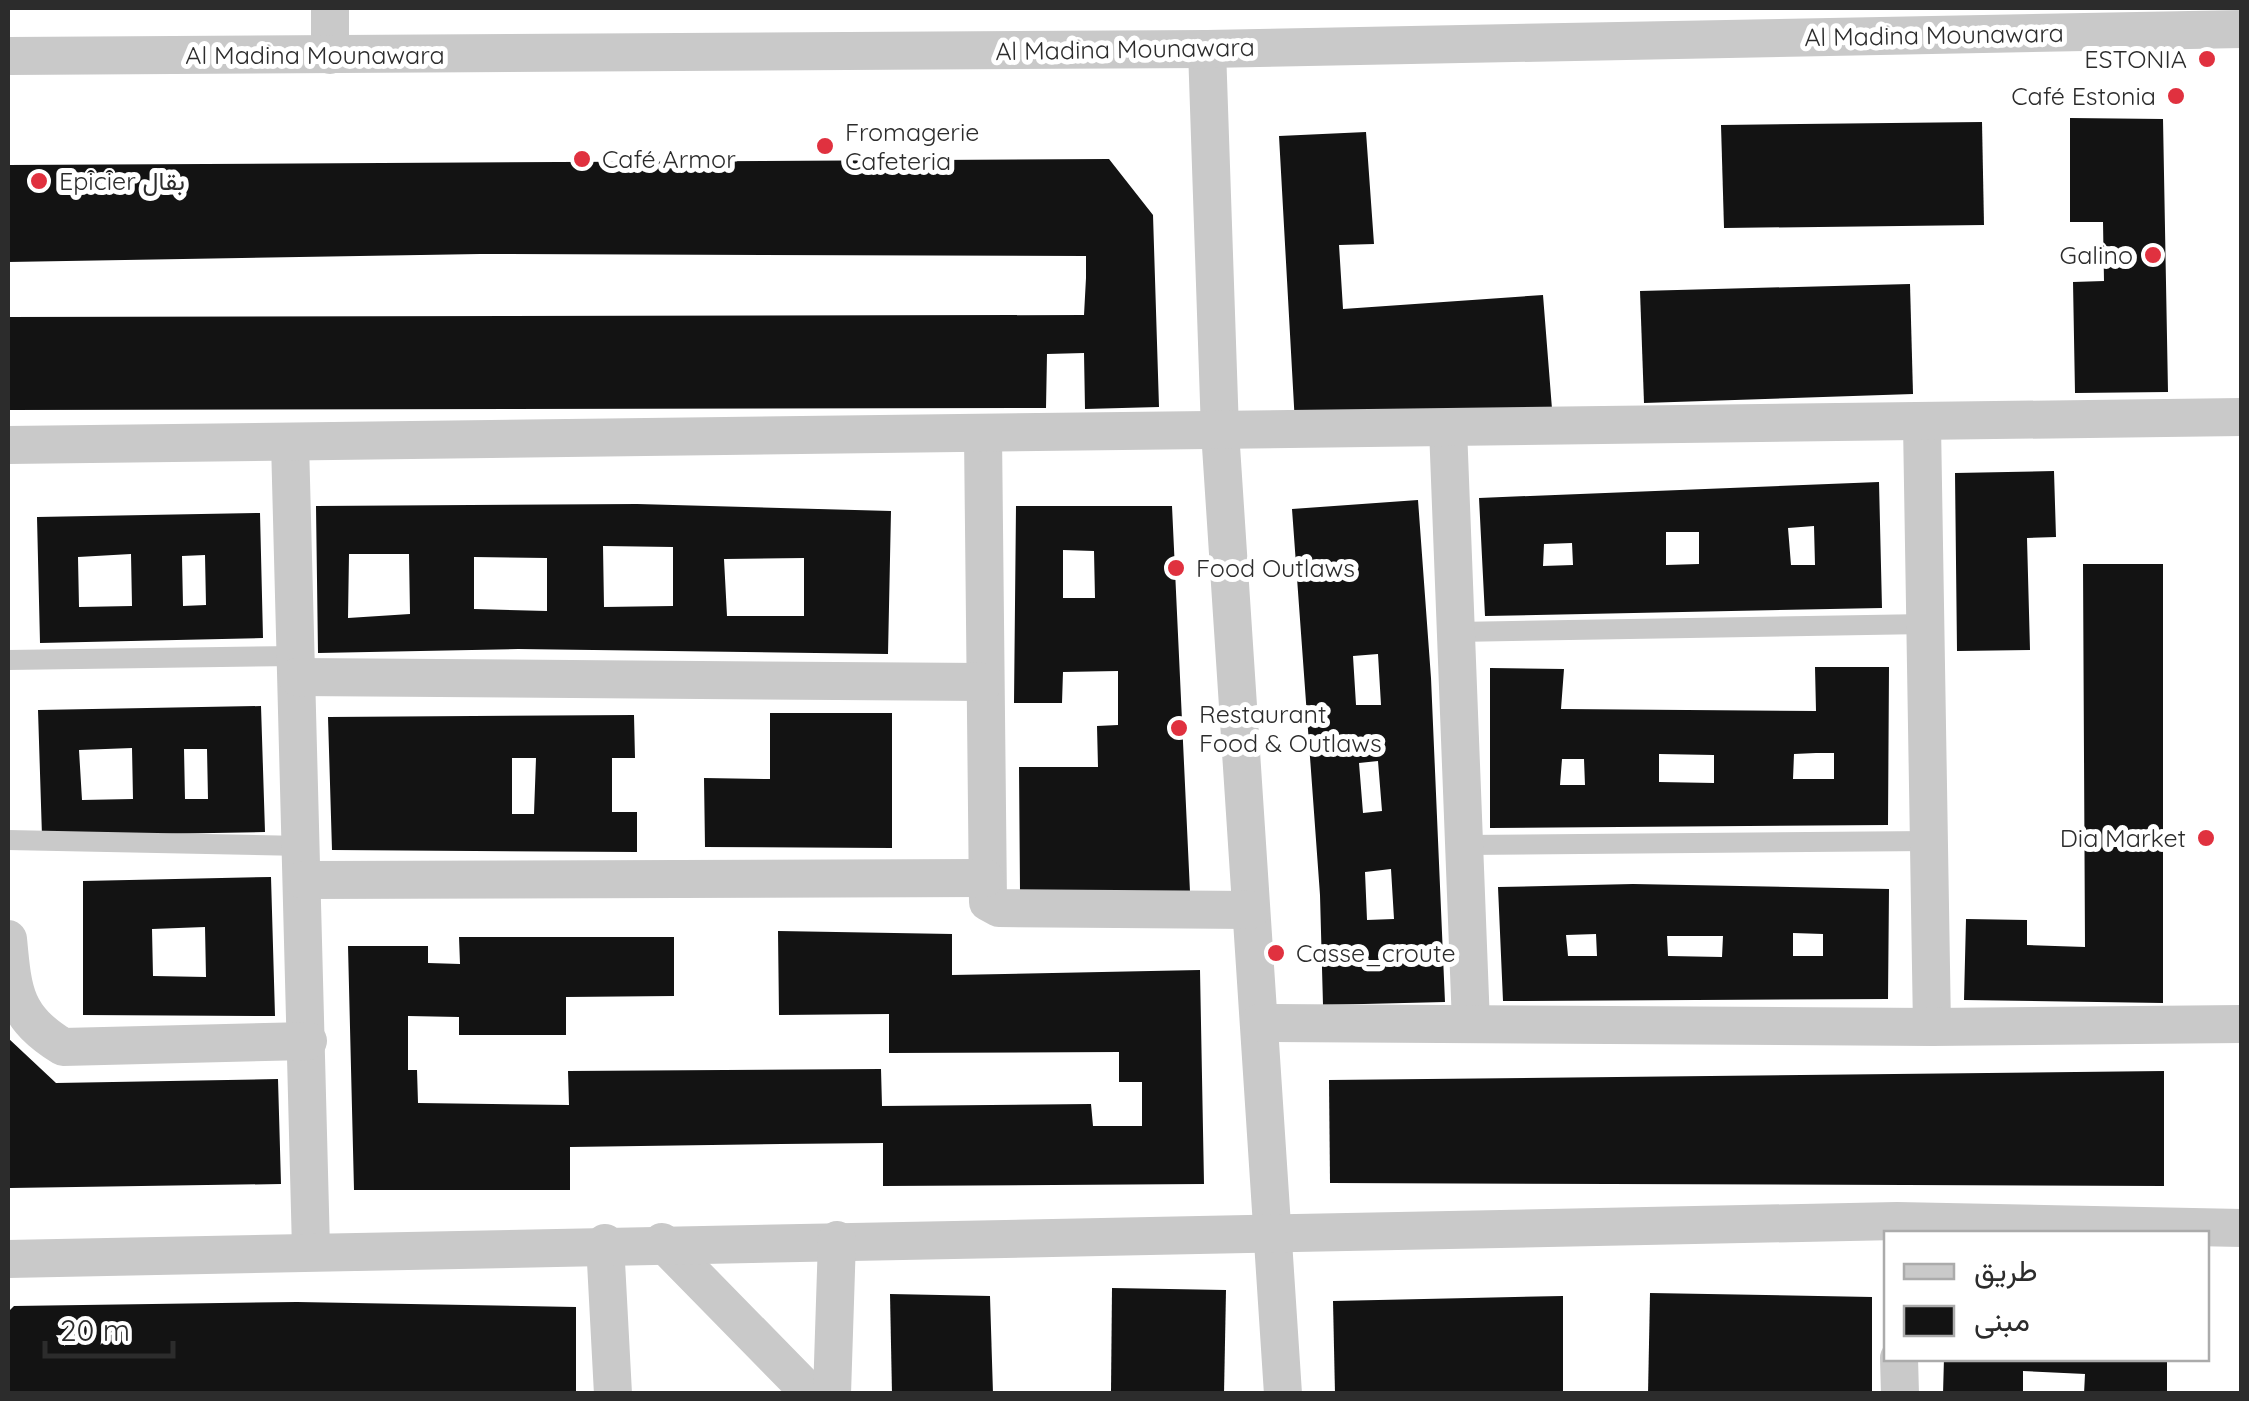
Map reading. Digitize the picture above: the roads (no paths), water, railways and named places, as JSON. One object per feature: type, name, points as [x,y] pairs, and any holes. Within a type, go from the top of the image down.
[{"type":"street","points":[[330,8],[330,56]]},
{"type":"street","name":"Al Madina Mounawara","points":[[8,56],[1207,49],[2242,30]]},
{"type":"street","points":[[1207,49],[1220,431],[1283,1394]]},
{"type":"street","points":[[8,445],[2242,417]]},
{"type":"street","points":[[1922,424],[1932,1027]]},
{"type":"street","points":[[1448,428],[1472,1024]]},
{"type":"street","points":[[983,434],[988,902],[999,908],[1251,910]]},
{"type":"street","points":[[290,442],[311,1249]]},
{"type":"street","points":[[296,666],[984,682]]},
{"type":"street","points":[[303,863],[985,878]]},
{"type":"street","points":[[8,940],[13,991],[32,1027],[63,1047],[308,1041]]},
{"type":"street","points":[[1258,1022],[1932,1027],[2242,1024]]},
{"type":"street","points":[[8,1258],[1272,1232],[2242,1228]]},
{"type":"street","points":[[832,1394],[837,1240]]},
{"type":"street","points":[[662,1242],[811,1394]]},
{"type":"street","points":[[604,1243],[613,1394]]},
{"type":"street","points":[[1899,1361],[1900,1394]]},
{"type":"lane","points":[[1456,632],[1926,624]]},
{"type":"lane","points":[[8,660],[296,666]]},
{"type":"lane","points":[[8,840],[303,863]]},
{"type":"lane","points":[[1465,846],[1929,841]]},
{"type":"place","name":"ESTONIA","points":[[2207,59]]},
{"type":"place","name":"Café Estonia","points":[[2176,96]]},
{"type":"place","name":"Fromagerie Cafeteria","points":[[825,146]]},
{"type":"place","name":"Café Armor","points":[[582,159]]},
{"type":"place","name":"Epicier بقال","points":[[39,181]]},
{"type":"place","name":"Galino","points":[[2153,255]]},
{"type":"place","name":"Food Outlaws","points":[[1176,568]]},
{"type":"place","name":"Restaurant Food & Outlaws","points":[[1179,728]]},
{"type":"place","name":"Dia Market","points":[[2206,838]]},
{"type":"place","name":"Casse_croute","points":[[1276,953]]}]
